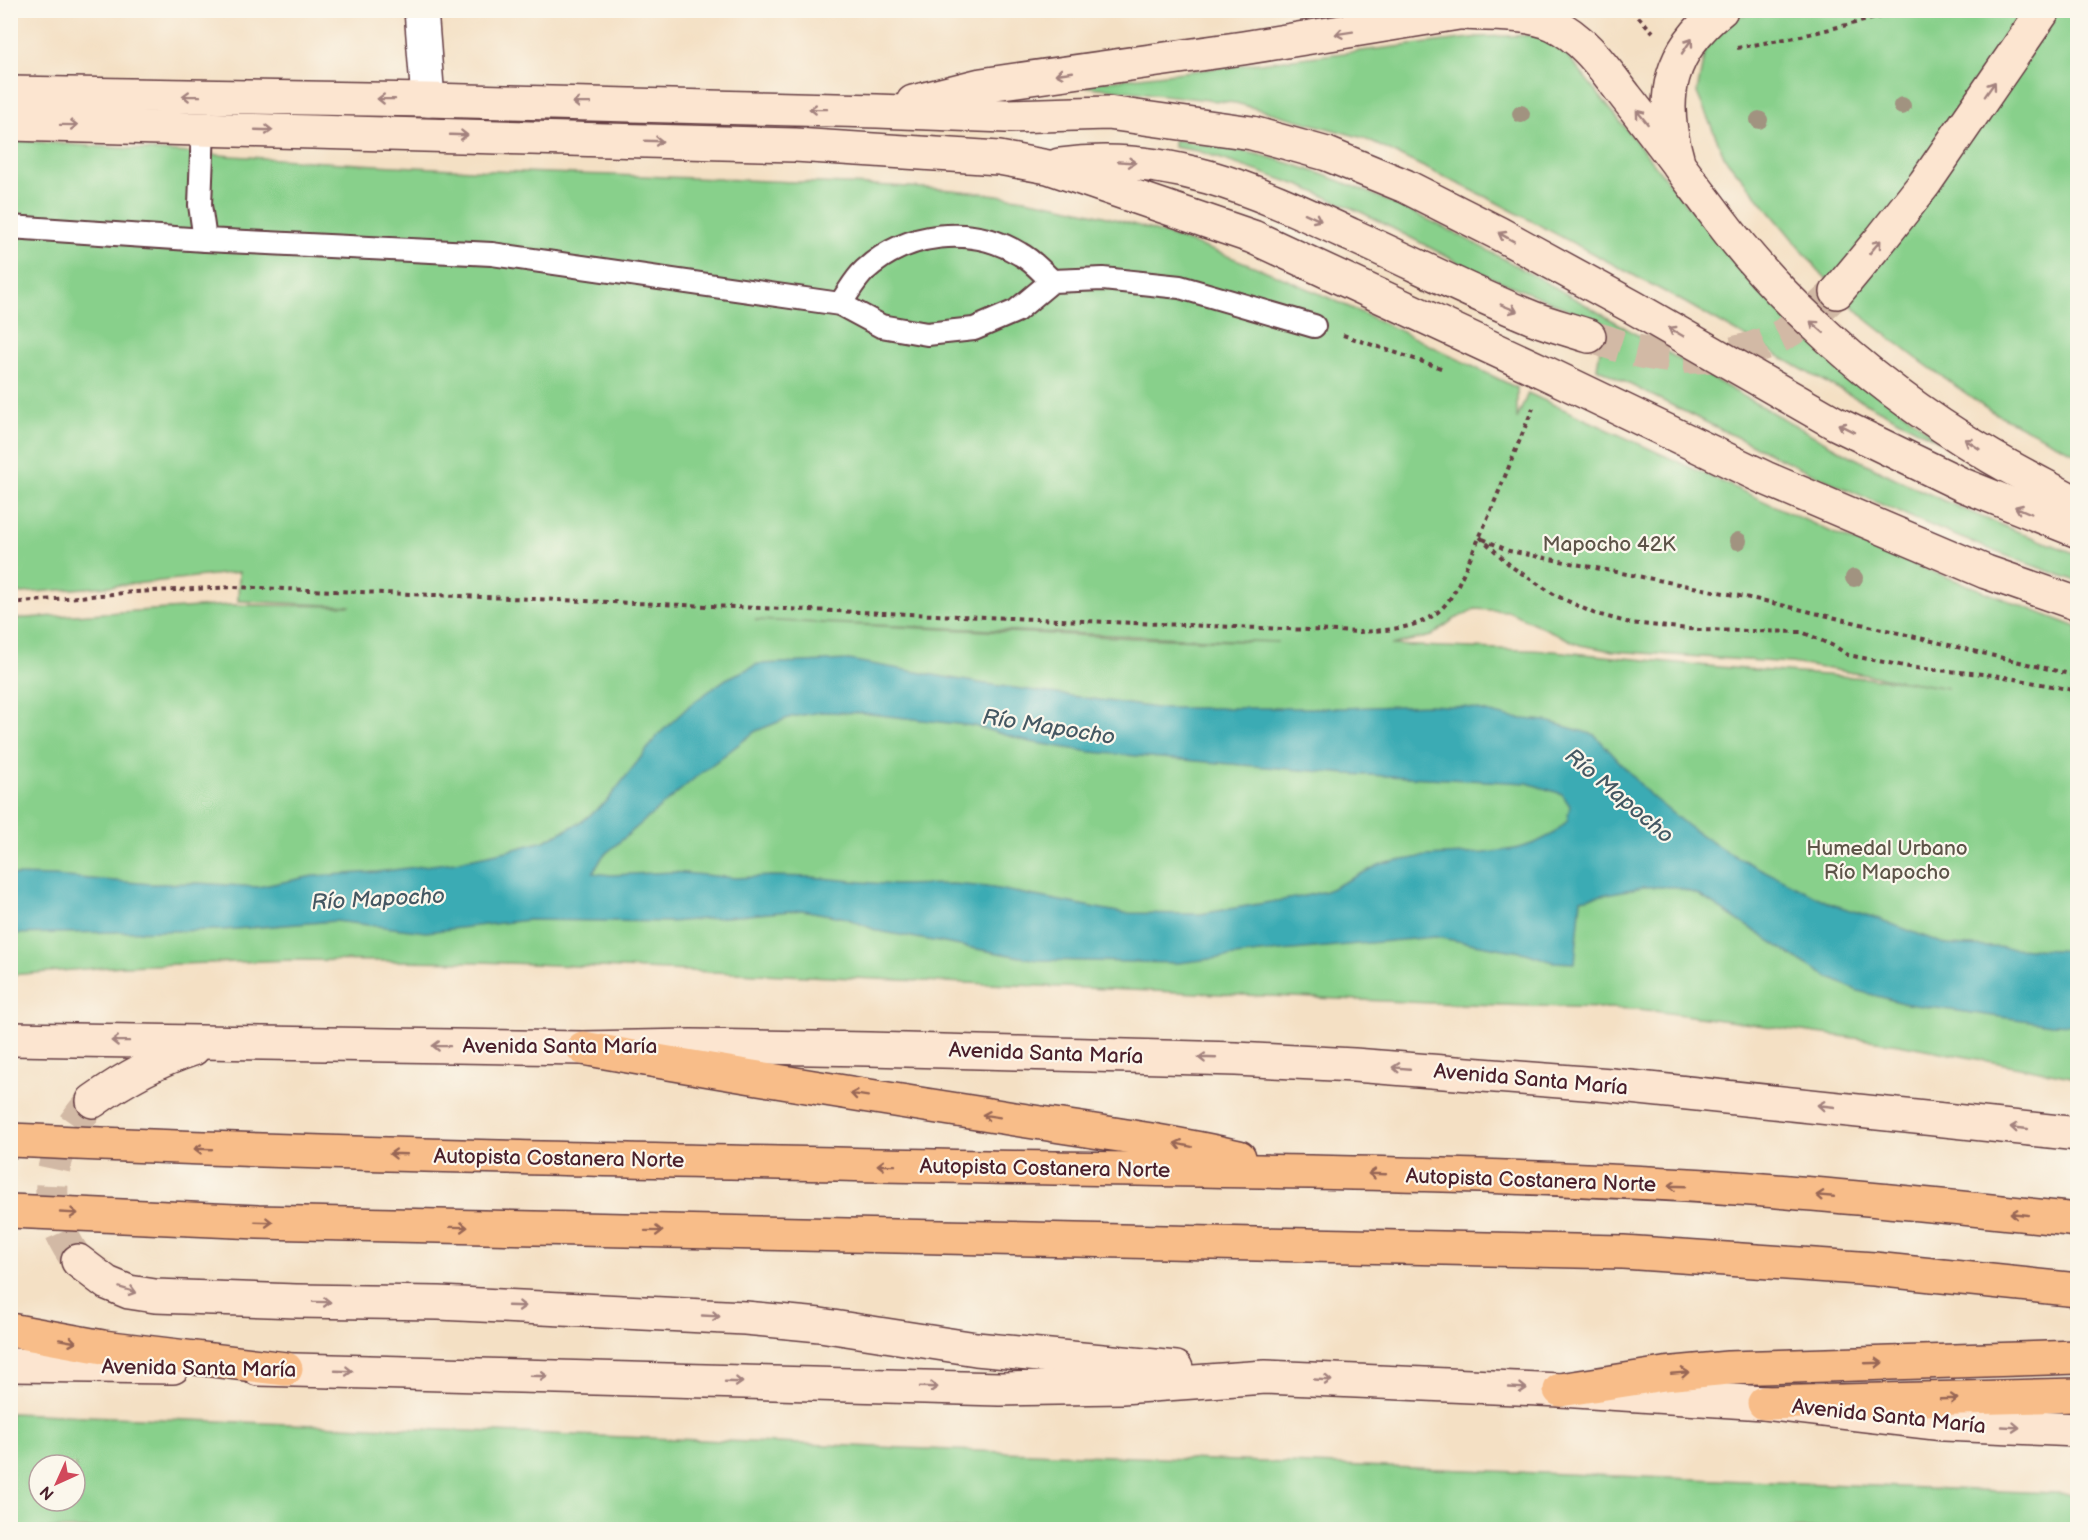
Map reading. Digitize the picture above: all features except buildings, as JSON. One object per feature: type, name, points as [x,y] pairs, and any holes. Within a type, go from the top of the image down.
[{"type":"main road","points":[[1678,162],[1670,123],[1670,91],[1676,64],[1692,38],[1721,10]]},
{"type":"main road","points":[[1837,292],[1925,183],[2044,10]]},
{"type":"main road","points":[[877,111],[981,85],[1255,47],[1470,12],[1538,18],[1568,33],[1591,53],[1678,162],[1720,220],[1768,278],[1811,322],[1890,389],[1990,456],[2078,504]]},
{"type":"main road","points":[[10,93],[428,100],[1006,116],[1108,113],[1252,133],[1327,154],[1405,186],[1498,233],[1633,307],[1835,423],[1963,485],[2078,531]]},
{"type":"main road","points":[[10,124],[795,145],[999,158],[1048,166],[1253,237],[1765,478],[1986,572],[2078,604]]},
{"type":"main road","points":[[1048,166],[1082,162],[1144,163],[1171,167],[1217,179],[1303,213],[1535,319],[1589,336]]},
{"type":"main road","name":"Avenida Santa María","points":[[10,1039],[583,1048],[691,1046],[869,1049],[1121,1055],[1354,1065],[1622,1086],[2078,1134]]},
{"type":"main road","points":[[93,1101],[116,1084],[158,1062],[193,1049],[221,1042]]},
{"type":"main road","points":[[583,1048],[761,1080],[1141,1137],[1302,1172]]},
{"type":"main road","name":"Autopista Costanera Norte","points":[[10,1140],[196,1149],[558,1159],[1302,1172],[1735,1188],[1948,1206],[2078,1220]]},
{"type":"main road","points":[[10,1211],[293,1223],[1623,1252],[1874,1269],[2078,1290]]},
{"type":"main road","points":[[78,1261],[107,1283],[129,1292],[154,1296],[473,1304],[745,1318],[820,1325],[976,1349],[1265,1377]]},
{"type":"main road","points":[[10,1330],[103,1347],[286,1369]]},
{"type":"main road","points":[[1560,1390],[1664,1374],[1728,1368],[2078,1357]]},
{"type":"main road","name":"Avenida Santa María","points":[[10,1365],[286,1369],[1000,1389],[1122,1387],[1265,1377],[1560,1390],[1764,1403],[1944,1424],[2078,1430]]},
{"type":"main road","points":[[1764,1403],[2078,1395]]},
{"type":"street","points":[[421,10],[428,100]]},
{"type":"lane","points":[[203,128],[200,205],[205,240]]},
{"type":"lane","points":[[10,227],[205,240],[492,254],[840,304],[881,326],[927,334],[974,329],[1016,311],[1052,281],[1102,279],[1180,287],[1314,326]]},
{"type":"lane","points":[[840,304],[864,271],[899,247],[939,235],[982,238],[1020,254],[1052,281]]},
{"type":"path","points":[[1632,10],[1656,36],[1692,38],[1722,50],[1802,36],[1909,10]]},
{"type":"path","points":[[1314,326],[1448,370]]},
{"type":"path","points":[[10,603],[135,592],[234,587],[1360,632],[1404,627],[1437,613],[1451,598],[1480,537],[1536,400]]},
{"type":"path","points":[[1480,537],[1509,551],[1765,601],[2078,676]]},
{"type":"path","points":[[1480,537],[1512,567],[1555,595],[1593,613],[1630,623],[1699,630],[1802,632],[1848,655],[1914,668],[1994,675],[2078,691]]},
{"type":"green space","points":[[1763,11],[2077,11],[2077,454],[1991,411],[1867,320],[1820,272],[1725,158],[1697,93],[1705,50],[1729,18]]},
{"type":"green space","points":[[1537,35],[1567,55],[1759,292],[1941,442],[1812,375],[1684,302],[1490,199],[1363,138],[1236,103],[1072,85],[1479,37]]},
{"type":"green space","points":[[11,140],[435,168],[916,187],[1014,197],[1079,210],[1137,225],[1249,264],[1410,336],[1517,388],[1517,419],[1528,393],[1840,536],[2077,627],[2077,1078],[1899,1044],[1639,1009],[1430,1003],[483,962],[292,960],[122,966],[11,975],[11,619],[231,605],[351,606],[238,601],[239,572],[134,584],[11,594]],"holes":[[[1475,609],[1508,611],[1580,645],[1613,651],[1791,663],[1903,681],[1718,667],[1553,651],[1391,645],[1431,636],[1453,620]],[[755,620],[1278,642],[1137,638]]]},
{"type":"green space","points":[[1174,140],[1242,151],[1282,161],[1322,174],[1438,224],[1549,284],[1740,395],[1863,462],[1954,505],[2077,554],[2077,581],[2015,559],[1894,510],[1715,427],[1597,368],[1604,324],[1473,270],[1363,213],[1301,186],[1198,151],[1174,147]]},
{"type":"green space","points":[[10,1413],[2077,1494],[2077,1529],[11,1529]]},
{"type":"water","name":"Río Mapocho","points":[[849,660],[979,683],[1157,708],[1344,708],[1428,705],[1465,707],[1512,718],[1546,721],[1595,735],[1651,796],[1689,827],[1727,852],[1831,904],[1947,945],[2077,951],[2077,1025],[2051,1024],[1907,1004],[1858,991],[1799,960],[1699,895],[1675,887],[1643,887],[1581,899],[1575,963],[1553,962],[1526,953],[1435,937],[1178,963],[1037,960],[878,931],[846,918],[802,910],[671,922],[528,920],[426,932],[335,921],[223,930],[11,934],[11,875],[152,884],[198,883],[258,887],[313,876],[377,872],[455,862],[544,841],[581,822],[606,802],[659,734],[691,704],[726,679],[758,664]],"holes":[[[821,712],[862,713],[974,726],[1030,742],[1091,752],[1347,774],[1527,783],[1562,794],[1570,806],[1567,821],[1553,834],[1515,849],[1426,856],[1381,864],[1326,891],[1200,914],[1123,913],[988,887],[953,884],[894,885],[811,877],[736,878],[673,872],[611,875],[593,873],[603,856],[696,777],[756,731],[791,717]]]},
{"type":"tunnel","points":[[1589,336],[1656,355],[1701,357],[1737,352],[1771,341],[1787,332],[1837,292]]},
{"type":"tunnel","points":[[78,1261],[56,1219],[52,1198],[52,1178],[65,1138],[77,1119],[93,1101]]},
{"type":"park label","name":"Mapocho 42K","points":[[1609,544]]},
{"type":"park label","name":"Humedal Urbano Río Mapocho","points":[[1887,860]]}]
